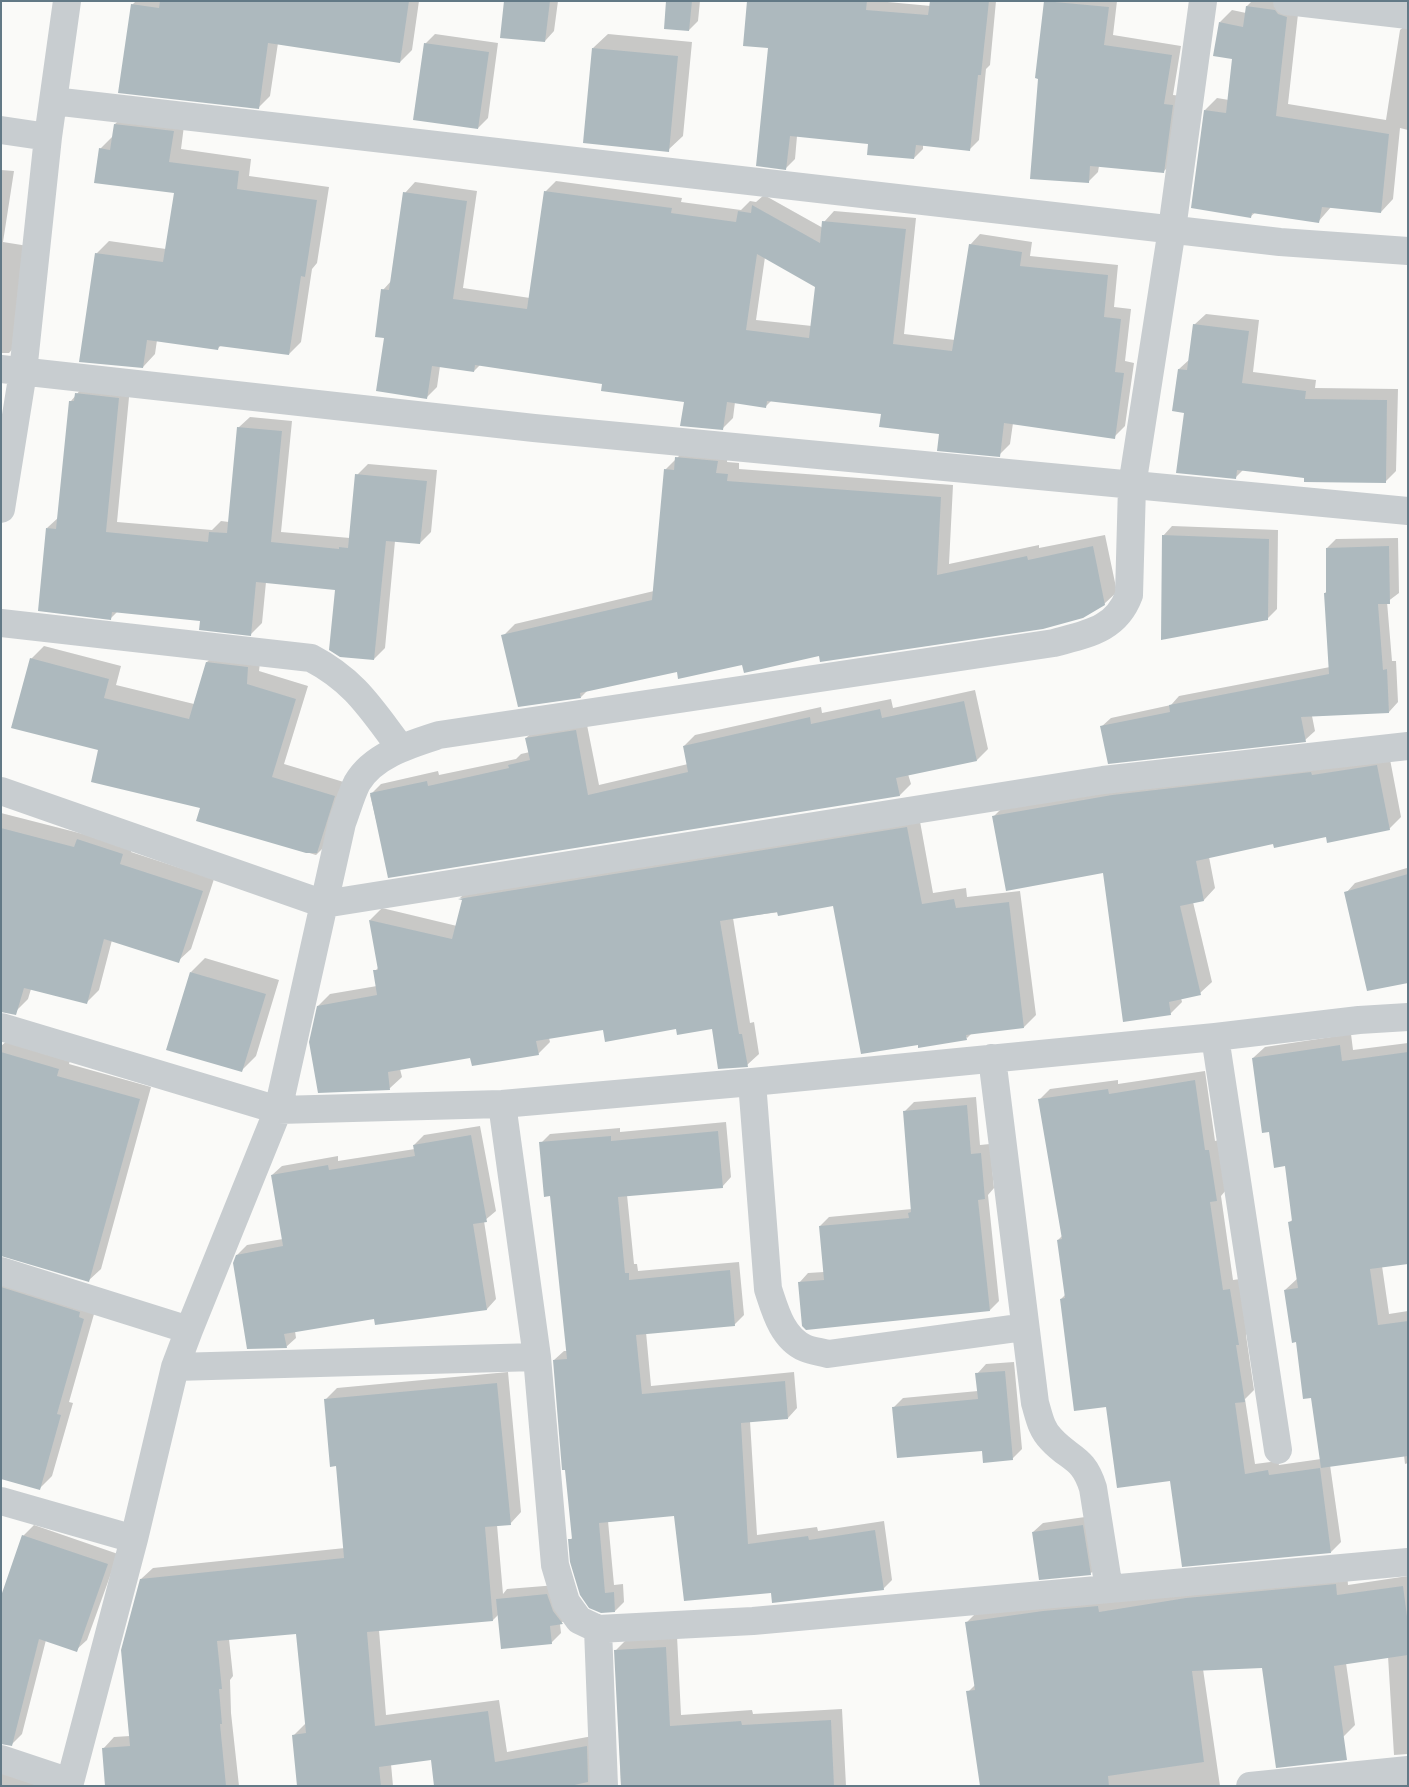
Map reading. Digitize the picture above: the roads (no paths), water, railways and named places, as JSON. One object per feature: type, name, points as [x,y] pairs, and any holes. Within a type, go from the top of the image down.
[{"type":"street","points":[[1,509],[12,370],[67,1]]},
{"type":"street","points":[[1,1759],[69,1784],[134,1539],[175,1367],[278,1110],[342,823],[358,782],[373,766],[400,747],[439,735],[1054,643],[1087,634],[1107,625],[1123,611],[1129,595],[1132,486],[1172,228],[1203,1]]},
{"type":"street","points":[[1287,1],[1408,15]]},
{"type":"street","points":[[53,101],[1172,228],[1280,242],[1408,251]]},
{"type":"street","points":[[1,130],[48,137]]},
{"type":"street","points":[[12,370],[534,428],[1408,511]]},
{"type":"street","points":[[1,623],[311,658],[333,669],[353,686],[400,747]]},
{"type":"street","points":[[1,791],[324,904],[1104,780],[1408,746]]},
{"type":"street","points":[[1,1027],[278,1110],[502,1104],[752,1082],[1359,1020],[1408,1017]]},
{"type":"street","points":[[1215,1036],[1278,1450]]},
{"type":"street","points":[[992,1058],[1035,1403],[1041,1425],[1050,1439],[1079,1460],[1088,1472],[1093,1488],[1109,1589]]},
{"type":"street","points":[[752,1082],[768,1289],[777,1319],[791,1338],[804,1348],[828,1354],[1025,1327]]},
{"type":"street","points":[[502,1104],[537,1357],[555,1565],[566,1602],[579,1620],[598,1630],[753,1621],[1408,1562]]},
{"type":"street","points":[[1,1271],[189,1330]]},
{"type":"street","points":[[175,1367],[537,1357]]},
{"type":"street","points":[[1,1501],[134,1539]]},
{"type":"street","points":[[598,1630],[604,1786]]},
{"type":"street","points":[[1250,1786],[1408,1770]]}]
